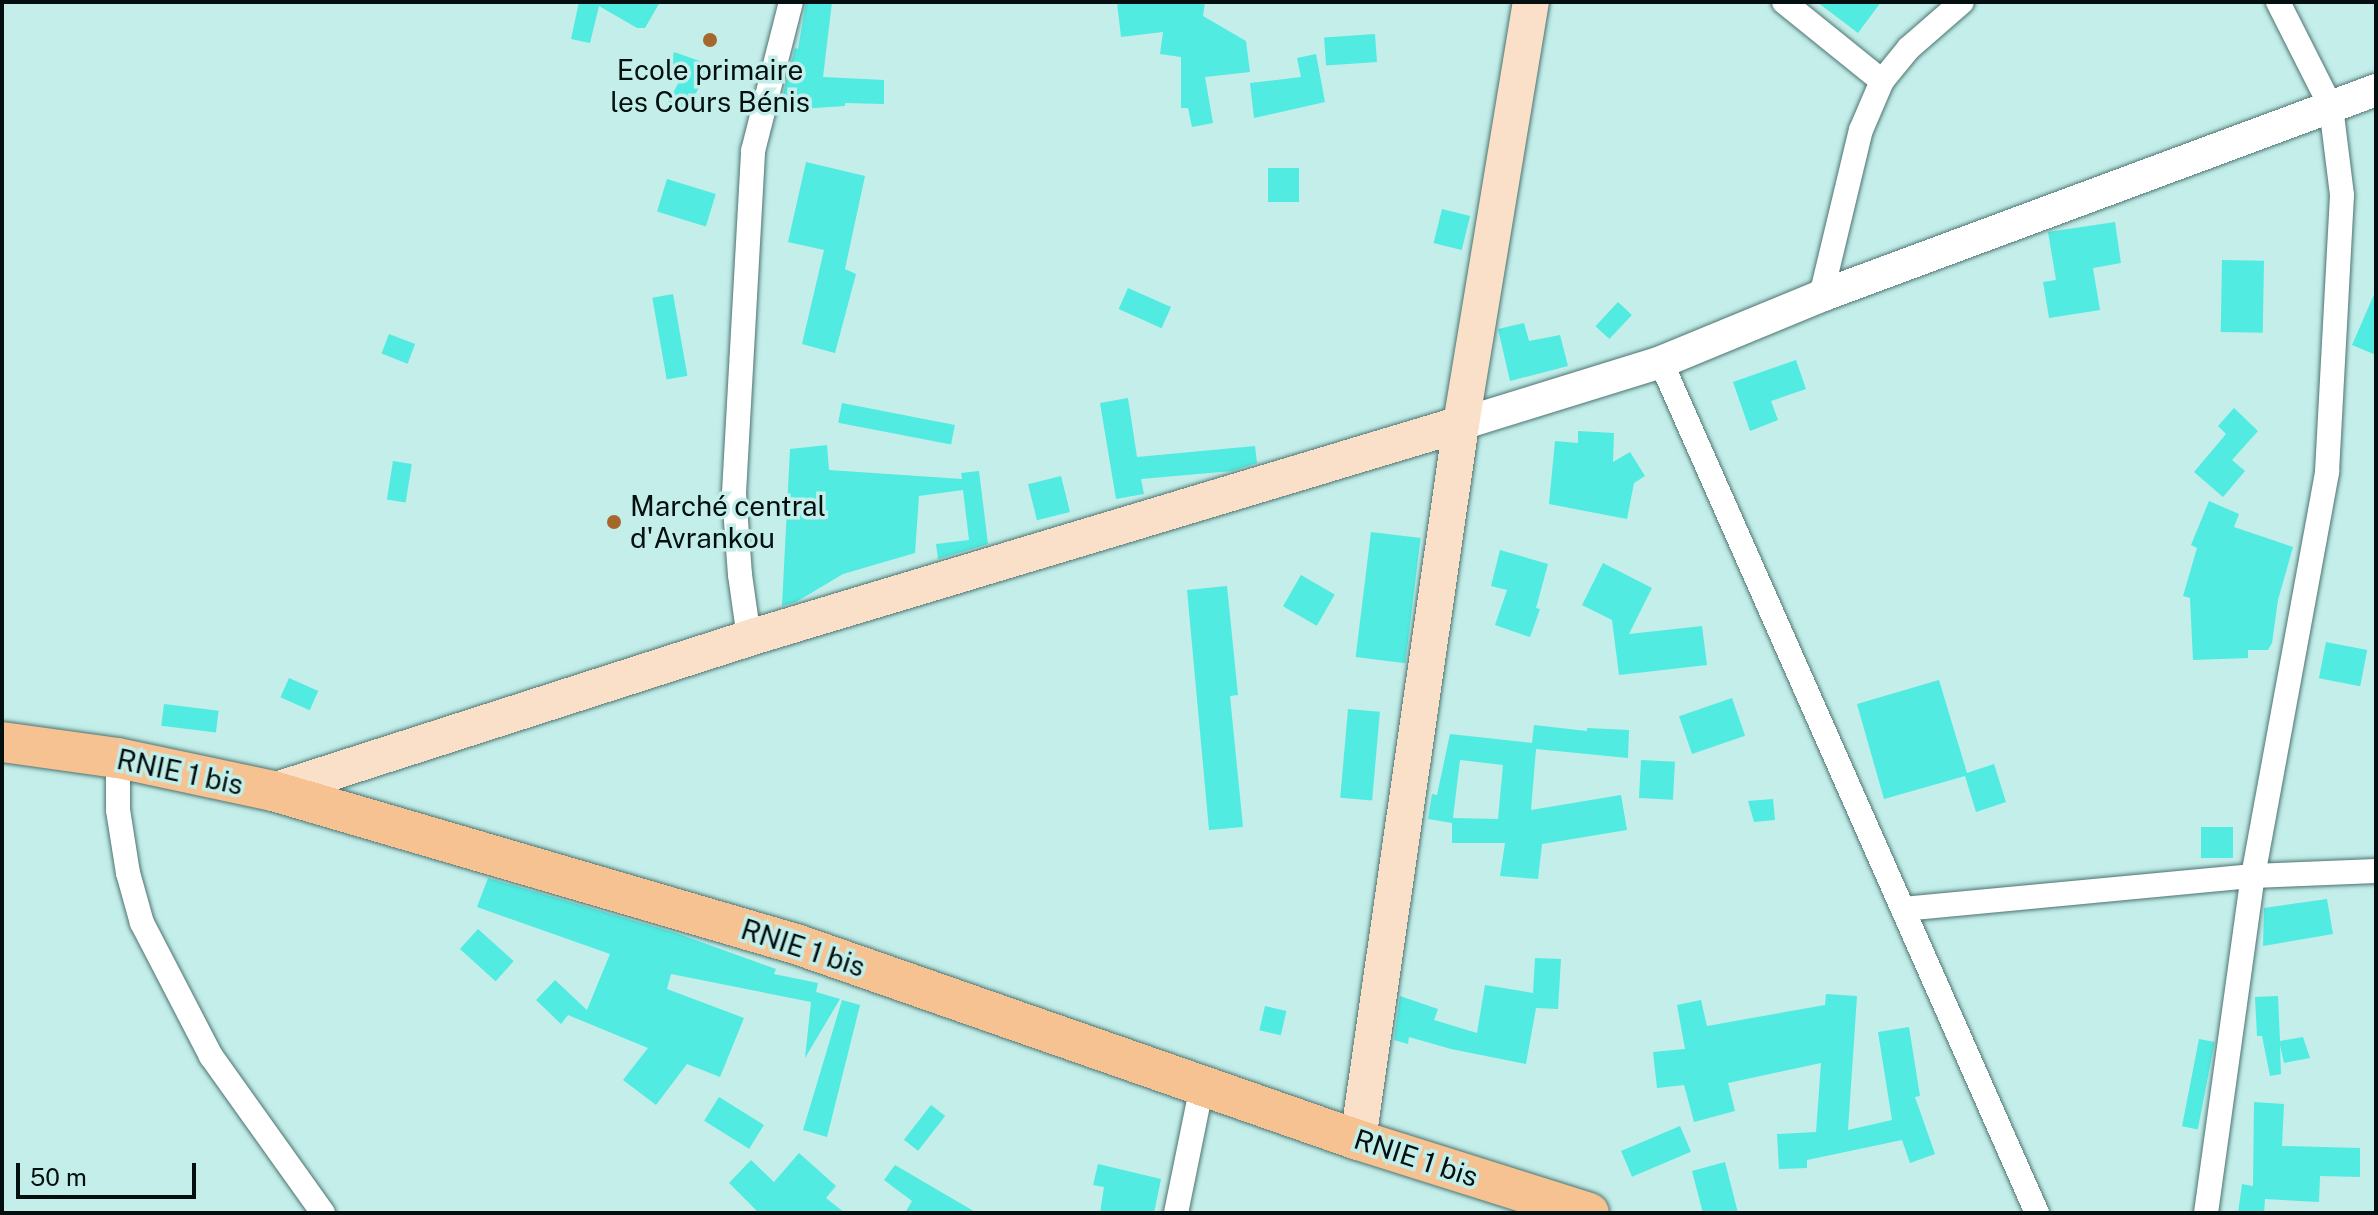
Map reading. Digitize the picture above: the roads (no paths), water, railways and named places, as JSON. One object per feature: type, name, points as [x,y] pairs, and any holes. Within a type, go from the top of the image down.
[{"type":"main road","points":[[1358,1140],[1461,424],[1531,2]]},
{"type":"main road","points":[[273,791],[749,638],[1461,424]]},
{"type":"main road","name":"RNIE 1 bis","points":[[2,742],[118,758],[273,791],[796,944],[1358,1140],[1587,1213]]},
{"type":"street","points":[[749,638],[740,575],[734,493],[751,181],[753,151],[791,2]]},
{"type":"street","points":[[1784,2],[1882,81]]},
{"type":"street","points":[[1821,296],[1861,130],[1882,81],[1909,48],[1962,2]]},
{"type":"street","points":[[2206,1213],[2253,876],[2327,472],[2342,195],[2331,107],[2278,2]]},
{"type":"street","points":[[1461,424],[1661,362],[1821,296],[2376,90]]},
{"type":"street","points":[[1661,362],[2037,1213]]},
{"type":"street","points":[[118,758],[118,810],[128,873],[142,923],[211,1056],[323,1213]]},
{"type":"street","points":[[1903,909],[2253,876],[2376,871]]},
{"type":"street","points":[[1176,1213],[1202,1085]]},
{"type":"place","name":"Ecole primaire les Cours Bénis","points":[[710,40]]},
{"type":"place","name":"Marché central d'Avrankou","points":[[614,522]]}]
